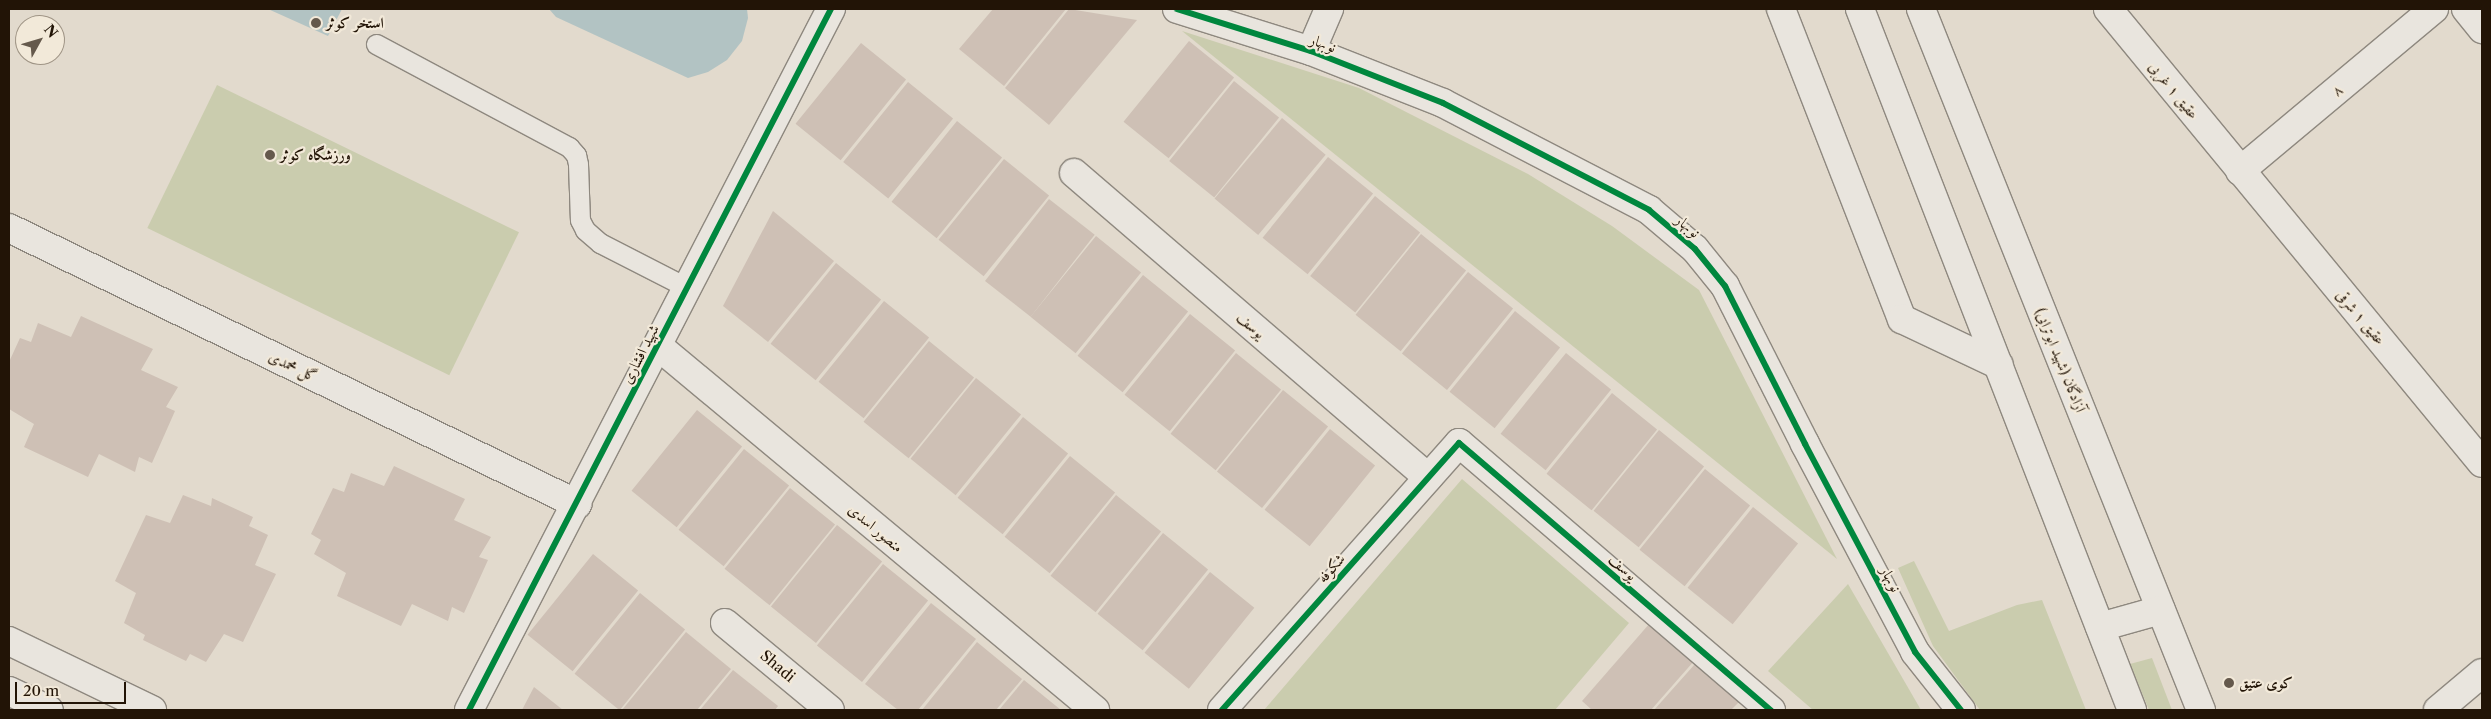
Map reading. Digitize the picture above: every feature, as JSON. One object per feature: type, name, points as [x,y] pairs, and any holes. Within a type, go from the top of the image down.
[{"type":"street","name":"شهید افشاری","points":[[469,710],[831,9]]},
{"type":"street","name":"نوبهار","points":[[1177,9],[1311,51],[1442,103],[1649,210],[1695,249],[1725,286],[1805,444],[1915,652],[1961,710]]},
{"type":"street","points":[[1311,51],[1329,9]]},
{"type":"street","points":[[1781,9],[1902,319],[1999,365]]},
{"type":"street","points":[[1860,9],[2132,710]]},
{"type":"street","name":"آزادگان (شهید ابوترابی)","points":[[1921,9],[2201,710]]},
{"type":"street","name":"عقیق ۱ غربی","points":[[2108,9],[2240,171]]},
{"type":"street","name":"۸","points":[[2240,171],[2434,9]]},
{"type":"street","points":[[2466,9],[2482,29]]},
{"type":"street","name":"عقیق ۱ شرقی","points":[[2240,171],[2482,463]]},
{"type":"street","name":"یوسف","points":[[1074,173],[1428,478]]},
{"type":"street","name":"گل محمدی","points":[[9,228],[576,504]]},
{"type":"street","name":"منصور اسدی","points":[[658,346],[1095,710]]},
{"type":"street","name":"یوسف","points":[[1459,443],[1771,710]]},
{"type":"street","name":"شکوفه","points":[[1222,710],[1459,443]]},
{"type":"street","points":[[2100,627],[2161,610]]},
{"type":"street","name":"Shadi","points":[[725,622],[830,710]]},
{"type":"street","points":[[9,641],[152,710]]},
{"type":"street","points":[[2438,710],[2482,674]]},
{"type":"street","points":[[9,691],[49,710]]},
{"type":"lane","points":[[376,44],[569,147],[576,155],[578,164],[580,220],[585,230],[600,243],[688,288]]},
{"type":"green space","points":[[1182,31],[1359,88],[1528,174],[1612,226],[1699,290],[1837,559]]},
{"type":"green space","name":"ورزشگاه کوثر","points":[[217,85],[519,232],[449,375],[147,228]]},
{"type":"green space","points":[[1462,479],[1629,623],[1555,710],[1264,710]]},
{"type":"green space","points":[[1914,561],[1949,631],[2017,605],[2042,600],[2086,710],[1980,710],[1933,646],[1898,568]]},
{"type":"green space","points":[[1848,584],[1921,710],[1813,710],[1768,671]]},
{"type":"green space","points":[[2152,658],[2172,710],[2149,710],[2130,664]]},
{"type":"shaded area","name":"استخر کوثر","points":[[268,9],[342,9],[328,36]]},
{"type":"shaded area","points":[[549,9],[747,9],[748,18],[742,41],[727,60],[708,72],[688,78],[556,17]]},
{"type":"building","points":[[993,9],[1066,9],[1004,86],[959,49]]},
{"type":"building","points":[[1069,9],[1137,20],[1049,125],[1005,88]]},
{"type":"building","points":[[1189,41],[1234,78],[1169,158],[1124,122]]},
{"type":"building","points":[[861,43],[906,80],[841,160],[796,124]]},
{"type":"building","points":[[1234,81],[1279,118],[1214,198],[1169,161]]},
{"type":"building","points":[[908,82],[953,119],[888,199],[843,162]]},
{"type":"building","points":[[1282,118],[1326,155],[1258,235],[1215,198]]},
{"type":"building","points":[[957,121],[1002,158],[937,238],[892,202]]},
{"type":"building","points":[[1328,157],[1373,194],[1308,274],[1263,238]]},
{"type":"building","points":[[1004,159],[1049,196],[984,276],[939,240]]},
{"type":"building","points":[[1375,196],[1420,233],[1355,313],[1310,276]]},
{"type":"building","points":[[1049,199],[1095,235],[1031,317],[985,281]]},
{"type":"building","points":[[773,211],[834,261],[768,342],[723,306]]},
{"type":"building","points":[[1421,234],[1466,271],[1401,351],[1356,315]]},
{"type":"building","points":[[1096,236],[1141,273],[1076,353],[1031,317]]},
{"type":"building","points":[[836,263],[881,300],[816,380],[771,344]]},
{"type":"building","points":[[1468,272],[1513,309],[1447,390],[1402,354]]},
{"type":"building","points":[[1143,275],[1188,312],[1123,392],[1078,356]]},
{"type":"building","points":[[884,301],[929,338],[864,418],[819,382]]},
{"type":"building","points":[[1515,311],[1560,348],[1495,428],[1450,392]]},
{"type":"building","points":[[1190,314],[1235,351],[1170,431],[1125,395]]},
{"type":"building","points":[[81,316],[153,349],[141,370],[178,387],[166,407],[175,411],[152,463],[139,457],[135,472],[99,454],[88,477],[24,447],[34,424],[9,409],[9,362],[20,338],[31,342],[38,323],[71,337]]},
{"type":"building","points":[[929,341],[974,378],[909,458],[864,422]]},
{"type":"building","points":[[1236,353],[1281,390],[1216,470],[1171,434]]},
{"type":"building","points":[[1566,353],[1611,390],[1546,470],[1501,434]]},
{"type":"building","points":[[976,378],[1021,415],[956,495],[911,459]]},
{"type":"building","points":[[1283,390],[1328,427],[1262,508],[1217,472]]},
{"type":"building","points":[[1612,393],[1657,430],[1592,510],[1547,474]]},
{"type":"building","points":[[697,410],[742,447],[677,527],[632,491]]},
{"type":"building","points":[[1023,417],[1068,454],[1003,534],[958,498]]},
{"type":"building","points":[[1330,429],[1375,466],[1310,546],[1265,510]]},
{"type":"building","points":[[1659,430],[1704,467],[1639,547],[1594,511]]},
{"type":"building","points":[[744,449],[789,486],[724,566],[679,530]]},
{"type":"building","points":[[1070,456],[1115,493],[1050,573],[1005,537]]},
{"type":"building","points":[[394,466],[465,499],[454,520],[491,537],[479,557],[488,560],[464,613],[452,607],[448,621],[412,604],[401,626],[337,596],[346,573],[314,554],[321,540],[311,534],[333,488],[344,492],[351,473],[384,486]]},
{"type":"building","points":[[1705,469],[1750,506],[1685,586],[1640,550]]},
{"type":"building","points":[[790,488],[835,525],[770,605],[725,569]]},
{"type":"building","points":[[183,495],[211,506],[212,498],[253,517],[249,526],[268,535],[255,565],[276,574],[243,642],[224,634],[206,662],[190,654],[186,661],[143,640],[145,635],[124,623],[136,593],[115,581],[146,515],[170,523]]},
{"type":"building","points":[[1116,495],[1161,532],[1096,612],[1051,576]]},
{"type":"building","points":[[1753,507],[1798,544],[1733,624],[1688,588]]},
{"type":"building","points":[[837,525],[882,562],[816,643],[771,607]]},
{"type":"building","points":[[1163,533],[1208,570],[1143,650],[1098,614]]},
{"type":"building","points":[[593,554],[638,591],[573,671],[528,635]]},
{"type":"building","points":[[883,564],[928,601],[862,682],[817,646]]},
{"type":"building","points":[[1210,572],[1254,608],[1189,689],[1145,653]]},
{"type":"building","points":[[640,593],[685,630],[620,710],[575,674]]},
{"type":"building","points":[[931,603],[976,639],[918,710],[898,710],[865,684]]},
{"type":"building","points":[[1650,623],[1694,661],[1651,710],[1592,710],[1582,701]]},
{"type":"building","points":[[686,632],[731,669],[697,710],[622,710]]},
{"type":"building","points":[[977,642],[1022,679],[996,710],[922,710]]},
{"type":"building","points":[[1695,664],[1739,702],[1731,710],[1654,710]]},
{"type":"building","points":[[733,670],[778,706],[775,710],[700,710]]},
{"type":"building","points":[[1024,680],[1061,710],[999,710]]},
{"type":"building","points":[[534,687],[563,710],[522,710]]},
{"type":"cycle path","points":[[469,710],[831,9]]},
{"type":"cycle path","points":[[1177,9],[1311,51],[1443,103],[1649,210],[1695,249],[1725,286],[1805,444],[1915,652],[1961,710]]},
{"type":"cycle path","points":[[1222,710],[1459,443],[1771,710]]},
{"type":"place","name":"استخر کوثر","points":[[316,23]]},
{"type":"place","name":"ورزشگاه کوثر","points":[[270,155]]},
{"type":"place","name":"کوی عتیق","points":[[2229,683]]}]
